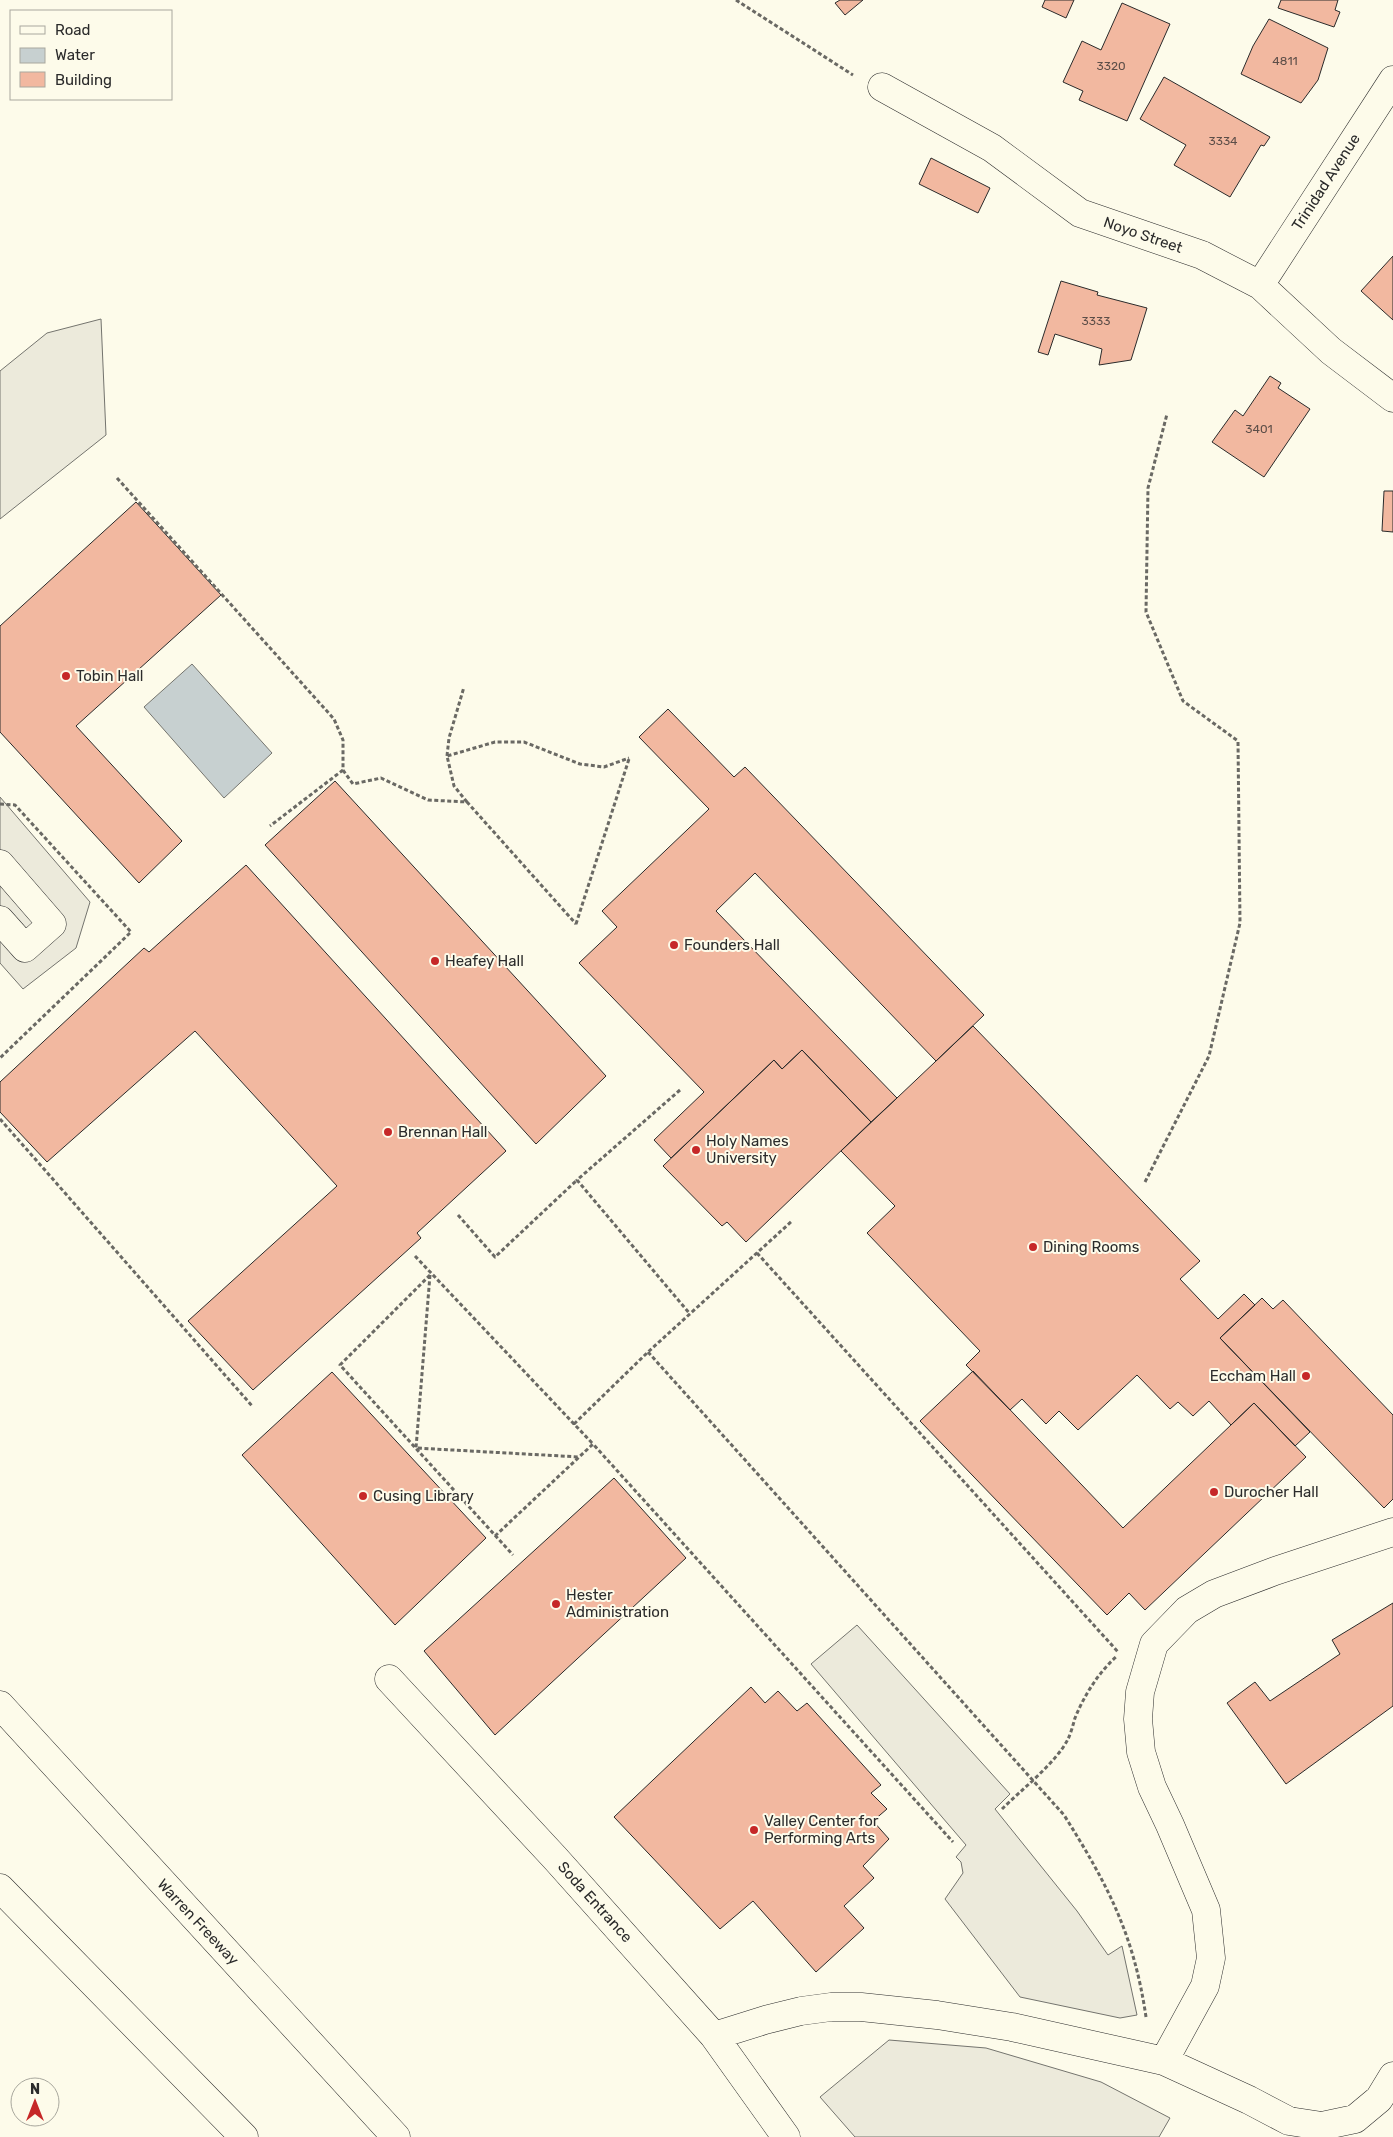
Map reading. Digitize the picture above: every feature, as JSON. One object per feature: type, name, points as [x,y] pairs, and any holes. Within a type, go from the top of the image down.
[{"type":"main road","name":"Trinidad Avenue","points":[[1260,285],[1393,80]]},
{"type":"main road","name":"Noyo Street","points":[[882,87],[992,148],[1080,213],[1202,255],[1260,285],[1330,351],[1393,398]]},
{"type":"main road","points":[[0,864],[52,924],[25,948],[0,920]]},
{"type":"main road","points":[[1164,2061],[1205,1986],[1211,1958],[1206,1910],[1152,1787],[1141,1752],[1138,1719],[1140,1692],[1154,1644],[1187,1610],[1214,1594],[1275,1570],[1393,1532]]},
{"type":"main road","name":"Soda Entrance","points":[[389,1679],[714,2036],[786,2137]]},
{"type":"main road","name":"Warren Freeway","points":[[0,1706],[396,2137]]},
{"type":"main road","points":[[0,1888],[244,2137]]},
{"type":"main road","points":[[714,2036],[801,2011],[831,2007],[861,2007],[936,2015],[1012,2027],[1164,2061],[1290,2121],[1322,2126],[1354,2120],[1378,2098],[1393,2076]]},
{"type":"path","points":[[736,0],[849,74],[882,87]]},
{"type":"path","points":[[1145,1182],[1209,1056],[1240,923],[1238,741],[1183,701],[1146,612],[1148,488],[1167,414]]},
{"type":"path","points":[[117,478],[334,719],[343,740],[343,770],[353,784],[381,778],[428,800],[467,802]]},
{"type":"path","points":[[446,756],[495,742],[524,742],[580,764],[604,768],[629,758],[576,924],[454,786],[446,756],[449,738],[464,687]]},
{"type":"path","points":[[270,826],[343,770]]},
{"type":"path","points":[[458,1215],[495,1257],[577,1180],[680,1090]]},
{"type":"path","points":[[0,1119],[253,1406]]},
{"type":"path","points":[[577,1180],[690,1314]]},
{"type":"path","points":[[574,1424],[648,1352],[792,1221]]},
{"type":"path","points":[[757,1253],[1120,1654]]},
{"type":"path","points":[[415,1256],[593,1444],[953,1842]]},
{"type":"path","points":[[430,1274],[340,1365],[513,1555]]},
{"type":"path","points":[[416,1448],[430,1274]]},
{"type":"path","points":[[648,1352],[1064,1815],[1099,1872],[1113,1899],[1133,1952],[1141,1980],[1146,2016]]},
{"type":"path","points":[[495,1536],[593,1444]]},
{"type":"path","points":[[416,1448],[580,1457]]},
{"type":"shaded area","points":[[101,319],[106,435],[0,519],[0,371],[47,333]]},
{"type":"shaded area","points":[[0,797],[90,902],[76,948],[23,989],[0,963]]},
{"type":"shaded area","points":[[857,1625],[1010,1794],[995,1809],[1077,1911],[1108,1955],[1122,1946],[1137,2015],[1120,2018],[1020,1997],[945,1899],[963,1873],[961,1862],[956,1857],[966,1845],[811,1664]]},
{"type":"shaded area","points":[[889,2040],[986,2048],[1101,2082],[1170,2118],[1159,2137],[855,2137],[820,2097]]},
{"type":"water","points":[[192,664],[272,753],[224,798],[144,707]]},
{"type":"building","points":[[840,0],[863,0],[845,15],[835,3]]},
{"type":"building","points":[[1045,0],[1074,0],[1066,18],[1042,7]]},
{"type":"building","points":[[1281,0],[1338,0],[1335,10],[1340,12],[1334,27],[1278,8]]},
{"type":"building","points":[[1122,3],[1170,24],[1127,121],[1079,100],[1083,91],[1063,82],[1082,41],[1101,50]]},
{"type":"building","points":[[1269,19],[1328,48],[1318,80],[1301,103],[1241,74],[1253,46]]},
{"type":"building","points":[[1164,77],[1270,137],[1264,146],[1261,145],[1230,197],[1174,165],[1186,145],[1140,119]]},
{"type":"building","points":[[931,158],[990,188],[978,213],[919,184]]},
{"type":"building","points":[[1393,256],[1393,320],[1361,291]]},
{"type":"building","points":[[1061,281],[1098,292],[1097,295],[1147,308],[1131,360],[1099,365],[1102,349],[1055,334],[1048,355],[1038,352]]},
{"type":"building","points":[[1270,376],[1281,383],[1278,388],[1310,409],[1264,477],[1212,442],[1235,410],[1243,416]]},
{"type":"building","points":[[1384,491],[1393,491],[1393,532],[1382,531]]},
{"type":"building","name":"Tobin Hall","points":[[136,502],[221,595],[76,726],[182,841],[139,883],[0,732],[0,626]]},
{"type":"building","name":"Founders Hall","points":[[668,709],[734,777],[745,767],[984,1015],[936,1061],[755,873],[716,911],[897,1098],[871,1122],[802,1050],[782,1069],[774,1060],[671,1158],[654,1140],[704,1092],[579,963],[617,927],[602,911],[709,809],[639,737]]},
{"type":"building","name":"Heafey Hall","points":[[335,781],[606,1076],[536,1144],[265,845]]},
{"type":"building","name":"Brennan Hall","points":[[246,865],[506,1151],[417,1233],[421,1238],[253,1390],[188,1321],[337,1186],[195,1031],[47,1162],[0,1112],[0,1082],[144,948],[149,952]]},
{"type":"building","name":"Dining Rooms","points":[[973,1026],[1200,1261],[1180,1279],[1218,1319],[1244,1294],[1255,1305],[1220,1338],[1310,1432],[1295,1446],[1254,1403],[1231,1425],[1209,1401],[1193,1416],[1178,1402],[1170,1409],[1137,1375],[1078,1430],[1059,1411],[1046,1424],[1022,1399],[1010,1410],[966,1365],[980,1351],[867,1233],[895,1206],[841,1151]]},
{"type":"building","points":[[802,1050],[871,1122],[746,1242],[727,1222],[722,1226],[663,1166],[774,1060],[782,1069]]},
{"type":"building","name":"Eccham Hall","points":[[1262,1298],[1273,1309],[1283,1300],[1393,1415],[1393,1499],[1384,1508],[1220,1338]]},
{"type":"building","name":"Durocher Hall","points":[[973,1371],[1123,1528],[1254,1403],[1306,1457],[1145,1610],[1129,1593],[1107,1615],[920,1421]]},
{"type":"building","name":"Cusing Library","points":[[332,1372],[486,1538],[395,1625],[242,1455]]},
{"type":"building","name":"Hester Administration","points":[[614,1478],[686,1558],[495,1735],[424,1651]]},
{"type":"building","points":[[1393,1603],[1393,1706],[1286,1784],[1227,1703],[1255,1682],[1270,1701],[1340,1654],[1332,1640]]},
{"type":"building","name":"Valley Center for Performing Arts","points":[[751,1687],[765,1703],[778,1691],[797,1711],[807,1703],[881,1785],[871,1793],[887,1809],[873,1821],[889,1839],[863,1866],[874,1878],[844,1906],[864,1928],[816,1972],[753,1901],[720,1929],[614,1817]]},
{"type":"place","name":"Tobin Hall","points":[[66,676]]},
{"type":"place","name":"Founders Hall","points":[[674,945]]},
{"type":"place","name":"Heafey Hall","points":[[435,961]]},
{"type":"place","name":"Brennan Hall","points":[[388,1132]]},
{"type":"place","name":"Holy Names University","points":[[696,1150]]},
{"type":"place","name":"Dining Rooms","points":[[1033,1247]]},
{"type":"place","name":"Eccham Hall","points":[[1306,1376]]},
{"type":"place","name":"Durocher Hall","points":[[1214,1492]]},
{"type":"place","name":"Cusing Library","points":[[363,1496]]},
{"type":"place","name":"Hester Administration","points":[[556,1604]]},
{"type":"place","name":"Valley Center for Performing Arts","points":[[754,1830]]}]
